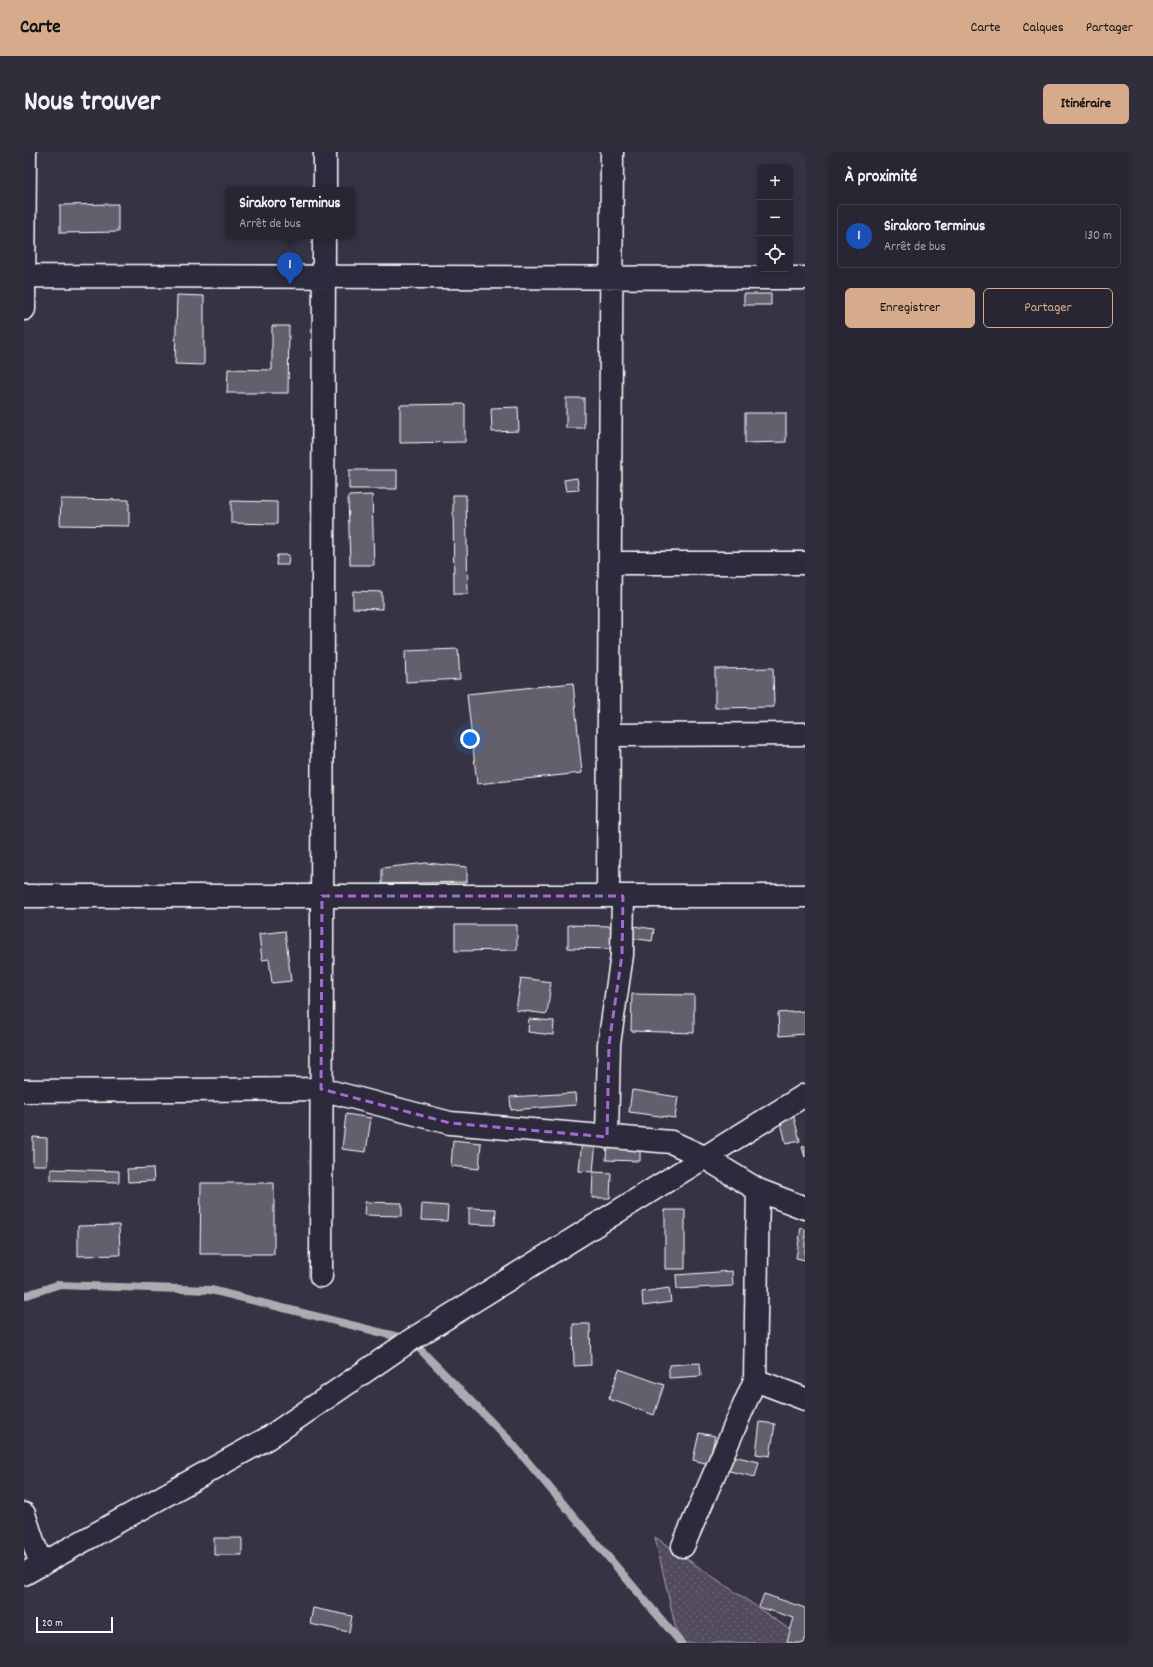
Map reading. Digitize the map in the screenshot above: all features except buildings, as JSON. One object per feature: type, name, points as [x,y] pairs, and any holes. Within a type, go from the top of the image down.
[{"type":"street","points":[[24,309],[25,152]]},
{"type":"street","points":[[325,152],[325,187]]},
{"type":"street","points":[[607,1137],[609,1044],[622,955],[615,896],[609,735],[612,152]]},
{"type":"street","points":[[321,1276],[324,239]]},
{"type":"street","points":[[24,276],[805,278]]},
{"type":"street","points":[[610,563],[805,563]]},
{"type":"street","points":[[609,735],[805,734]]},
{"type":"street","points":[[24,896],[805,896]]},
{"type":"street","points":[[24,1091],[321,1089],[450,1123],[671,1142],[704,1158],[758,1190],[805,1208]]},
{"type":"street","points":[[24,1514],[33,1570],[268,1438],[411,1340],[805,1095]]},
{"type":"street","points":[[683,1546],[755,1380],[758,1190]]},
{"type":"street","points":[[755,1380],[805,1399]]},
{"type":"highlighted area","points":[[322,896],[623,896],[622,955],[609,1044],[607,1137],[450,1123],[321,1089]]},
{"type":"shaded area","points":[[655,1537],[805,1640],[805,1643],[679,1643]]},
{"type":"waterway","points":[[24,1296],[57,1285],[211,1290],[411,1340],[510,1441],[681,1643]]},
{"type":"place","name":"Sirakoro Terminus","points":[[290,285]]}]
